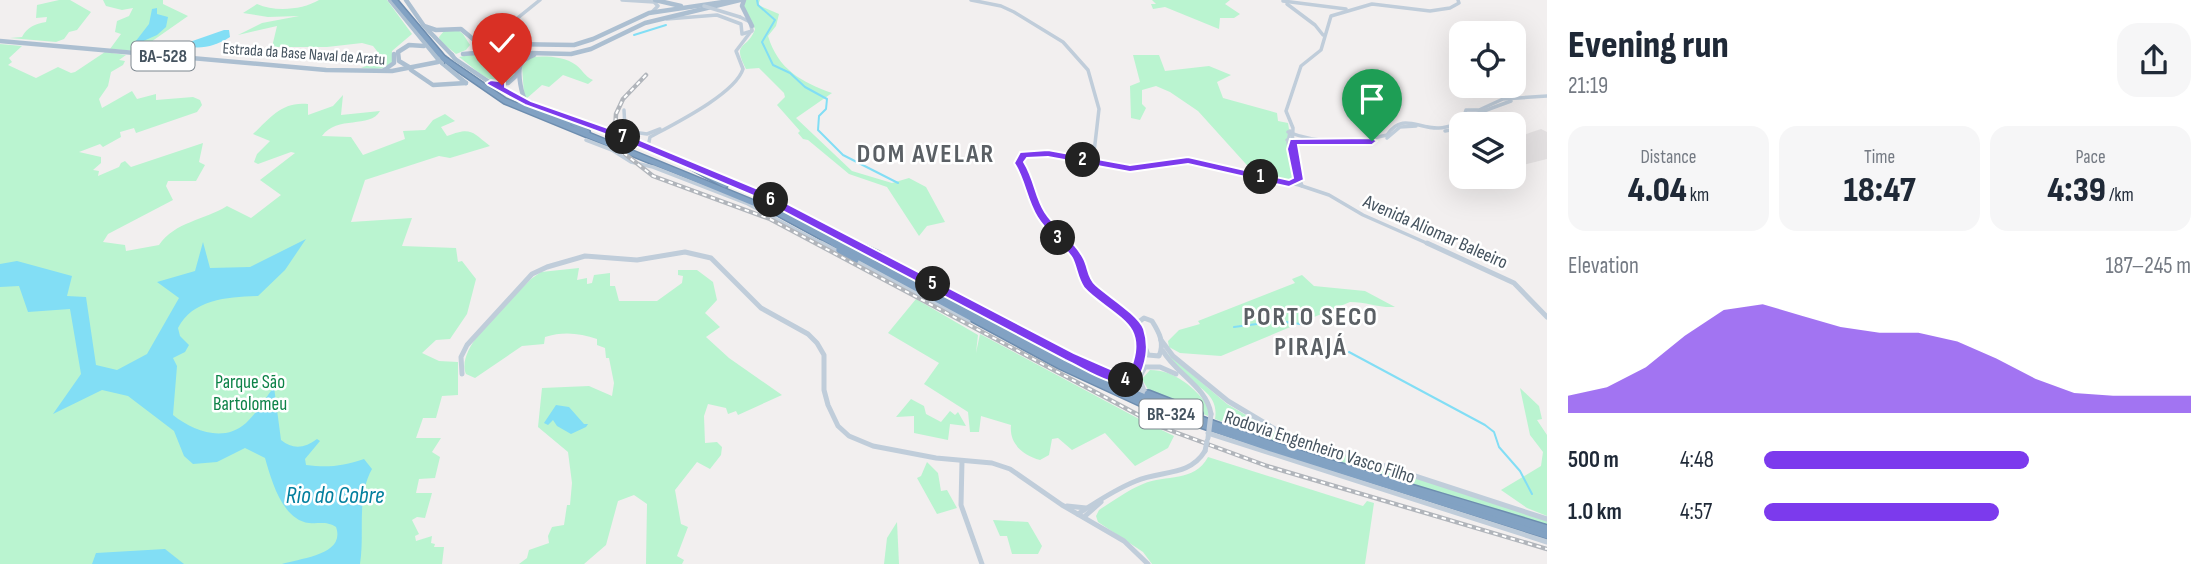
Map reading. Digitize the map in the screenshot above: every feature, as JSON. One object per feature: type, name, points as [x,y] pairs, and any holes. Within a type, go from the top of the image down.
[{"type":"highway","name":"Rodovia Engenheiro Vasco Filho","points":[[394,0],[447,59],[488,91],[556,124],[802,223],[819,235],[1060,365],[1166,413],[1547,535]]},
{"type":"highway","name":"Rodovia Engenheiro Vasco Filho","points":[[447,59],[508,98],[724,185],[1083,370],[1153,401],[1272,443],[1547,529]]},
{"type":"highway","points":[[466,83],[488,91]]},
{"type":"highway","points":[[563,113],[587,132]]},
{"type":"highway","points":[[556,124],[586,140]]},
{"type":"highway","points":[[687,164],[724,185]]},
{"type":"highway","points":[[746,203],[878,254]]},
{"type":"highway","points":[[819,235],[855,260]]},
{"type":"highway","points":[[968,321],[1001,333]]},
{"type":"highway","points":[[1147,394],[1272,443]]},
{"type":"highway","points":[[1166,413],[1207,437]]},
{"type":"main road","points":[[394,0],[426,47],[528,103],[550,112],[563,113],[759,194],[1147,394]]},
{"type":"main road","points":[[406,0],[439,43]]},
{"type":"main road","points":[[501,43],[494,41],[494,37],[540,0]]},
{"type":"main road","points":[[622,0],[652,0],[691,6]]},
{"type":"main road","points":[[652,0],[657,8]]},
{"type":"main road","name":"Estrada da Base Naval de Aratu","points":[[0,41],[247,63],[256,69],[273,65],[381,71],[430,64],[501,43],[575,45],[595,39],[652,12],[731,0]]},
{"type":"main road","points":[[507,51],[555,55],[576,53],[602,46],[640,24],[705,12],[742,0],[752,28]]},
{"type":"main road","points":[[971,0],[1001,6],[1014,12],[1063,42],[1088,69],[1099,109],[1093,161]]},
{"type":"main road","points":[[1283,0],[1318,27],[1323,35]]},
{"type":"main road","points":[[1292,149],[1294,134],[1287,119],[1287,108],[1297,86],[1301,66],[1321,50],[1329,18],[1350,9],[1378,4],[1429,10],[1454,6],[1459,3],[1458,0]]},
{"type":"main road","points":[[652,12],[668,3]]},
{"type":"main road","points":[[1292,5],[1350,9]]},
{"type":"main road","points":[[637,17],[704,6],[740,17],[752,28]]},
{"type":"main road","points":[[413,10],[419,8]]},
{"type":"main road","points":[[1337,8],[1342,10],[1340,13]]},
{"type":"main road","points":[[656,22],[714,15],[726,17],[742,25],[742,34]]},
{"type":"main road","points":[[740,17],[750,27],[748,33],[742,34]]},
{"type":"main road","points":[[507,51],[563,57],[589,52],[665,18]]},
{"type":"main road","points":[[424,26],[436,30],[461,29],[479,44],[491,45]]},
{"type":"main road","points":[[1318,27],[1325,27]]},
{"type":"main road","points":[[742,34],[752,28]]},
{"type":"main road","points":[[648,148],[649,139],[716,97],[739,78],[743,71],[736,51],[752,28]]},
{"type":"main road","points":[[463,54],[472,44],[462,31],[454,29],[437,36],[455,74],[466,83]]},
{"type":"main road","points":[[381,71],[393,65],[394,53],[412,38],[413,31]]},
{"type":"main road","points":[[417,67],[402,65],[397,54],[409,45],[426,47]]},
{"type":"main road","points":[[491,83],[508,83],[516,77],[514,61],[507,51]]},
{"type":"main road","name":"Estrada da Base Naval de Aratu","points":[[463,54],[507,51]]},
{"type":"main road","points":[[528,103],[522,96],[520,66],[525,59],[534,55]]},
{"type":"main road","points":[[430,64],[422,74],[430,84],[446,83],[455,74]]},
{"type":"main road","points":[[326,70],[360,74],[417,67]]},
{"type":"main road","points":[[408,70],[416,72],[422,82],[431,86],[466,83]]},
{"type":"main road","points":[[1474,112],[1508,102],[1547,97]]},
{"type":"main road","points":[[610,133],[625,129],[624,110]]},
{"type":"main road","points":[[1288,132],[1312,140],[1373,139],[1387,135],[1393,126],[1404,122],[1440,128],[1449,126]]},
{"type":"main road","points":[[633,132],[647,134],[674,123]]},
{"type":"main road","points":[[1287,140],[1372,141],[1383,139],[1393,134],[1396,129],[1410,125],[1449,130]]},
{"type":"main road","points":[[1293,128],[1288,132],[1287,140],[1292,149],[1300,183]]},
{"type":"main road","points":[[586,140],[612,150],[629,161],[653,167],[746,203],[968,321]]},
{"type":"main road","name":"Avenida Aliomar Baleeiro","points":[[1123,313],[1084,279],[1078,259],[1038,210],[1029,178],[1019,163],[1023,155],[1039,153],[1136,168],[1171,161],[1188,161],[1289,183],[1300,183],[1369,218],[1501,275],[1514,283],[1547,317]]},
{"type":"main road","points":[[462,374],[461,357],[467,345],[532,274],[581,257],[637,260],[689,252],[716,260],[761,308],[815,340],[824,355],[826,397],[838,426],[844,432],[859,442],[873,446],[962,461],[992,463],[1010,469],[1062,505],[1130,546],[1148,564]]},
{"type":"main road","points":[[1123,313],[1152,321],[1167,358],[1168,366],[1165,368]]},
{"type":"main road","points":[[1123,313],[1137,327]]},
{"type":"main road","points":[[1140,319],[1137,327],[1142,345],[1157,366]]},
{"type":"main road","points":[[1161,340],[1173,356],[1227,401],[1280,432],[1547,519]]},
{"type":"main road","points":[[1117,379],[1133,377],[1142,345]]},
{"type":"main road","points":[[1145,352],[1151,356],[1159,356],[1163,348]]},
{"type":"main road","points":[[1167,358],[1183,378]]},
{"type":"main road","points":[[1081,516],[1087,508],[1144,478],[1188,469],[1199,461],[1205,451],[1211,414],[1206,396],[1183,378],[1157,366],[1145,367],[1139,372],[1139,382],[1147,394]]},
{"type":"main road","points":[[1207,437],[1547,542]]},
{"type":"main road","points":[[962,461],[961,505],[982,564]]},
{"type":"main road","points":[[1081,516],[1102,501]]},
{"type":"main road","points":[[1062,505],[1087,508]]},
{"type":"main road","points":[[1096,507],[1093,516],[1100,527]]},
{"type":"shaded area","points":[[1541,129],[1547,132],[1547,159],[1526,164],[1526,134]]},
{"type":"green space","points":[[70,0],[91,12],[77,30],[69,32],[64,39],[56,42],[10,38],[22,37],[32,26],[46,22],[47,17],[36,18],[37,5]]},
{"type":"green space","points":[[103,0],[163,0],[163,4],[188,16],[138,51],[110,49],[121,34],[115,32],[117,21],[129,16],[133,8],[122,10],[106,6]]},
{"type":"green space","points":[[319,0],[387,0],[412,34],[392,51],[392,62],[385,67],[374,69],[361,68],[374,63],[377,51],[373,46],[362,43],[327,47],[272,47],[277,26],[238,35],[262,23],[299,16],[268,17],[243,13],[257,4],[288,9]]},
{"type":"green space","points":[[745,0],[760,0],[758,5],[779,14],[776,26],[768,36],[784,66],[801,79],[832,93],[796,118],[852,171],[892,183],[909,178],[926,187],[945,222],[927,226],[919,236],[887,187],[849,174],[808,140],[803,139],[798,133],[800,131],[777,105],[785,97],[784,93],[759,68],[746,69],[742,60],[740,50],[755,29],[743,5]]},
{"type":"green space","points":[[1152,0],[1230,0],[1225,4],[1240,14],[1234,18],[1220,18],[1219,29],[1165,7],[1153,9],[1151,4],[1156,4]]},
{"type":"green space","points":[[458,30],[470,45],[456,54],[440,41],[439,37],[444,31]]},
{"type":"green space","name":"Parque São Bartolomeu","points":[[0,44],[22,46],[9,58],[12,62],[8,65],[36,78],[58,67],[75,72],[105,52],[126,55],[119,60],[125,61],[123,65],[111,72],[108,86],[99,99],[102,108],[132,91],[137,99],[156,94],[156,100],[193,97],[200,100],[202,105],[197,112],[136,133],[134,128],[120,132],[121,137],[103,147],[100,144],[79,152],[101,157],[101,163],[93,170],[99,171],[98,176],[119,167],[125,161],[131,167],[203,143],[199,162],[205,165],[196,181],[168,181],[166,186],[173,200],[108,234],[103,242],[125,245],[126,251],[159,245],[173,231],[227,206],[251,218],[281,195],[260,180],[295,153],[258,164],[254,162],[257,154],[270,141],[253,134],[277,112],[291,105],[308,104],[308,115],[333,106],[343,95],[341,115],[380,111],[369,120],[336,126],[322,136],[351,137],[363,155],[405,139],[403,131],[425,130],[433,120],[445,114],[455,121],[441,127],[447,136],[466,131],[490,146],[450,158],[439,156],[365,180],[351,222],[412,218],[402,246],[456,248],[458,262],[462,261],[476,279],[467,314],[450,339],[436,340],[422,353],[439,361],[458,362],[458,395],[442,396],[436,418],[423,418],[416,438],[441,438],[432,452],[440,457],[435,478],[419,479],[416,493],[432,493],[425,518],[417,517],[412,520],[419,534],[415,536],[416,541],[432,536],[431,543],[435,544],[434,547],[444,547],[442,564],[0,564]]},
{"type":"green space","points":[[486,52],[507,58],[513,65],[515,77],[508,81],[493,80],[459,57]]},
{"type":"green space","points":[[1133,55],[1159,55],[1165,71],[1209,66],[1231,75],[1217,82],[1223,98],[1277,113],[1278,121],[1288,123],[1297,178],[1289,182],[1254,173],[1198,111],[1156,86],[1142,90],[1142,104],[1146,108],[1140,120],[1131,118],[1130,86],[1140,82]]},
{"type":"green space","points":[[531,57],[566,60],[593,80],[588,84],[563,75],[549,87],[542,85],[526,99],[522,66]]},
{"type":"green space","points":[[579,268],[577,280],[587,278],[587,284],[592,283],[594,275],[610,273],[610,286],[615,286],[619,301],[657,301],[682,283],[683,276],[678,275],[678,270],[697,270],[713,282],[717,300],[705,313],[720,327],[706,337],[729,358],[782,395],[738,415],[736,411],[728,414],[726,408],[708,404],[704,416],[705,443],[717,442],[722,447],[721,455],[710,469],[697,462],[675,490],[681,524],[688,527],[677,556],[684,560],[682,564],[646,564],[647,504],[634,495],[618,501],[606,545],[584,564],[519,564],[527,558],[529,550],[549,543],[548,536],[552,527],[564,525],[567,505],[570,505],[572,483],[568,452],[538,427],[542,388],[589,386],[612,396],[614,383],[609,358],[606,358],[605,348],[597,345],[597,339],[565,333],[545,337],[544,344],[522,346],[475,378],[466,374],[465,363],[469,350],[488,323],[531,279],[541,272]]},
{"type":"green space","points":[[1302,275],[1314,286],[1365,291],[1395,307],[1350,302],[1221,356],[1180,353],[1169,347],[1168,341],[1179,330],[1200,324],[1198,321],[1295,283],[1292,279]]},
{"type":"green space","points":[[916,299],[978,335],[976,353],[980,334],[1174,436],[1168,448],[1135,466],[1105,433],[1072,450],[1058,438],[1052,439],[1049,455],[1040,460],[1018,448],[1012,438],[1011,425],[981,416],[979,432],[970,432],[968,412],[924,384],[939,363],[888,333]]},
{"type":"green space","points":[[1167,353],[1227,404],[1280,435],[1516,510],[1547,521],[1547,526],[1268,439],[1215,419],[1216,411],[1211,399],[1203,389],[1182,374]]},
{"type":"green space","points":[[1150,370],[1168,373],[1191,387],[1209,407],[1208,416],[1150,393],[1142,379]]},
{"type":"green space","points":[[1520,388],[1539,406],[1542,419],[1537,420],[1547,435],[1547,516],[1527,508],[1501,490],[1541,466],[1543,452],[1530,435]]},
{"type":"green space","points":[[911,399],[924,406],[926,414],[941,422],[950,411],[955,415],[958,412],[966,426],[950,424],[948,440],[914,433],[914,416],[896,417]]},
{"type":"green space","points":[[1208,457],[1363,506],[1367,501],[1374,503],[1365,564],[1152,564],[1143,552],[1098,522],[1096,516],[1099,510],[1126,492],[1152,481],[1195,471]]},
{"type":"green space","points":[[927,462],[938,473],[941,491],[947,490],[957,508],[937,514],[917,478],[921,476]]},
{"type":"green space","points":[[993,520],[1028,522],[1042,546],[1038,554],[1012,554],[1007,536],[1000,536]]},
{"type":"green space","points":[[897,522],[899,564],[884,564],[887,538]]},
{"type":"water","points":[[157,8],[157,14],[168,17],[166,27],[157,35],[132,46],[149,24],[152,9]]},
{"type":"water","points":[[229,30],[230,37],[218,43],[200,47],[181,45]]},
{"type":"water","name":"Rio do Cobre","points":[[306,239],[285,270],[258,296],[235,297],[202,305],[185,318],[178,328],[180,336],[189,345],[185,352],[173,358],[177,366],[173,415],[199,430],[209,433],[228,432],[246,423],[274,387],[281,440],[299,447],[317,439],[320,441],[305,459],[306,465],[335,466],[364,459],[372,469],[362,503],[360,564],[282,564],[320,554],[328,549],[337,536],[336,527],[326,523],[309,523],[292,515],[279,497],[265,458],[245,448],[217,462],[193,464],[184,456],[174,431],[128,396],[102,390],[53,414],[81,374],[70,309],[28,312],[19,286],[0,287],[0,264],[17,261],[72,276],[67,296],[86,297],[96,365],[117,370],[147,354],[179,298],[157,282],[195,271],[203,242],[210,268],[250,267]]},
{"type":"water","points":[[556,405],[569,407],[584,424],[588,424],[571,434],[557,426],[553,420],[548,425],[544,423]]},
{"type":"water","points":[[165,549],[184,564],[92,564],[96,553]]},
{"type":"waterway","points":[[757,0],[758,5],[775,20],[762,42],[773,65],[790,73],[805,87],[827,99],[826,109],[819,116],[818,130],[843,155],[898,183]]},
{"type":"waterway","points":[[634,35],[666,25]]},
{"type":"waterway","points":[[1234,327],[1279,321],[1307,325]]},
{"type":"waterway","points":[[1349,352],[1485,425],[1494,432],[1499,447],[1520,471],[1532,494]]},
{"type":"railway","points":[[646,75],[623,99],[616,114],[615,130],[625,154],[653,176],[770,219],[1161,427],[1267,466],[1547,549]]},
{"type":"district","name":"DOM AVELAR","points":[[926,153]]},
{"type":"district","name":"PORTO SECO PIRAJÁ","points":[[1311,331]]},
{"type":"route","points":[[502,85],[491,83],[528,103],[625,138],[759,194],[1070,356],[1124,380],[1133,377],[1140,359],[1142,345],[1137,327],[1090,286],[1082,275],[1076,255],[1042,217],[1035,204],[1029,178],[1019,163],[1023,155],[1048,153],[1130,168],[1183,160],[1295,183],[1299,180],[1299,173],[1292,149],[1294,142],[1372,141]]}]
